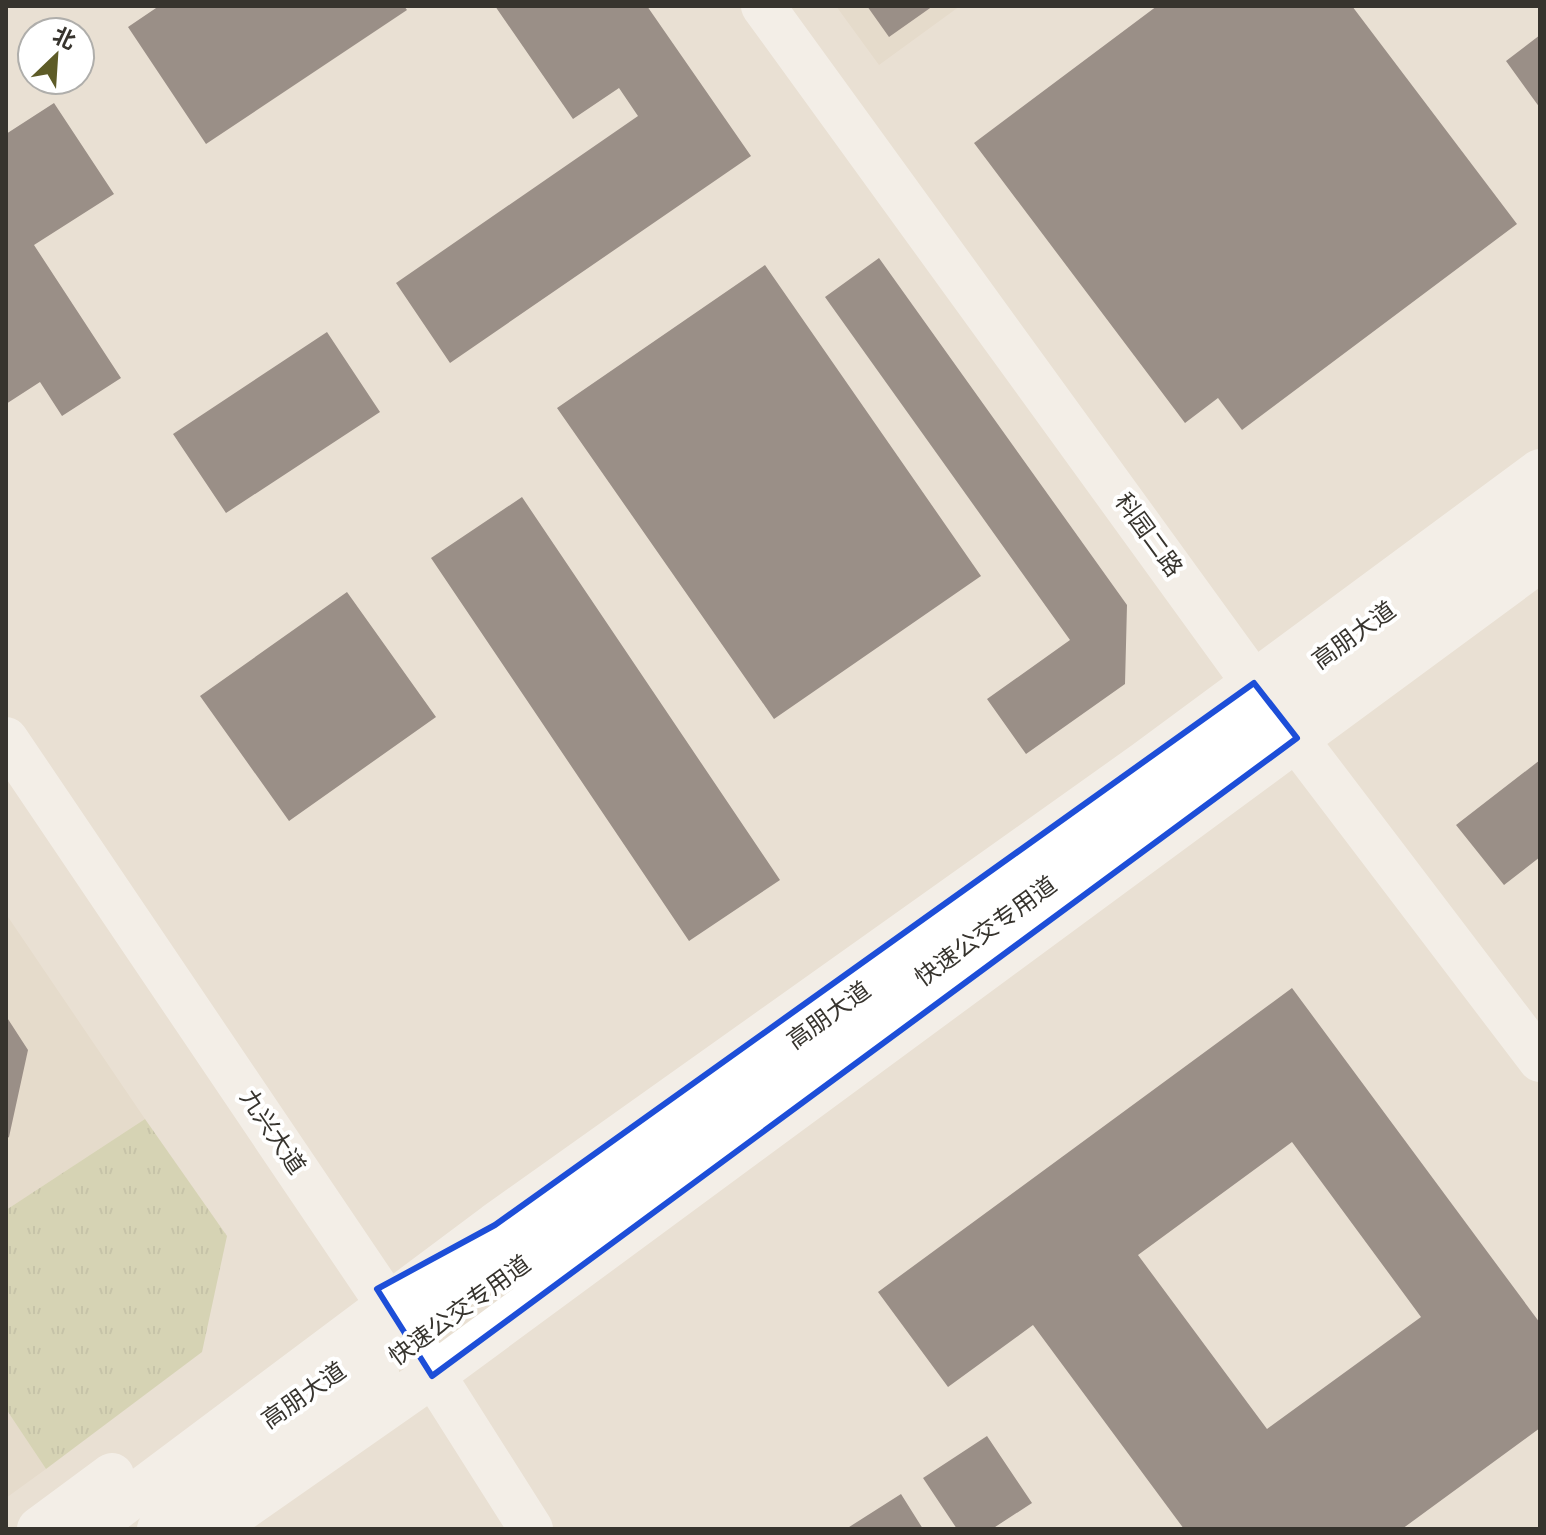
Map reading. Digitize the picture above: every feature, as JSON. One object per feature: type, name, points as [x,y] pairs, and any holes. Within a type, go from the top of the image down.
[{"type":"main road","name":"科园二路","points":[[763,6],[1267,701],[1540,1060]]},
{"type":"main road","points":[[89,1529],[495,1225],[1145,763],[1540,471]]},
{"type":"main road","name":"高朋大道","points":[[118,1529],[403,1327],[1540,503]]},
{"type":"main road","name":"快速公交专用道","points":[[159,1529],[994,928],[1540,530]]},
{"type":"main road","name":"高朋大道","points":[[213,1529],[432,1376],[1540,560]]},
{"type":"main road","name":"九兴大道","points":[[6,739],[403,1327],[531,1529]]},
{"type":"main road","points":[[39,1529],[335,1311],[495,1225]]},
{"type":"highlighted area","points":[[1254,683],[1297,738],[432,1376],[377,1289],[495,1225]]},
{"type":"shaded area","points":[[836,6],[960,6],[879,65]]},
{"type":"shaded area","points":[[6,914],[145,1119],[6,1210]]},
{"type":"shaded area","points":[[6,1409],[46,1469],[6,1498]]},
{"type":"green space","points":[[145,1119],[227,1236],[202,1352],[46,1469],[6,1409],[6,1210]]},
{"type":"building","points":[[159,6],[404,6],[407,10],[206,144],[128,27]]},
{"type":"building","points":[[495,6],[647,6],[751,156],[450,363],[396,283],[638,116],[619,88],[573,119]]},
{"type":"building","points":[[867,6],[933,6],[889,37]]},
{"type":"building","points":[[1157,6],[1352,6],[1517,224],[1242,430],[1218,398],[1185,423],[974,143]]},
{"type":"building","points":[[1540,35],[1540,108],[1506,61]]},
{"type":"building","points":[[54,103],[114,194],[34,245],[121,378],[62,416],[40,382],[6,404],[6,134]]},
{"type":"building","points":[[879,258],[1127,605],[1125,684],[1026,754],[987,699],[1070,640],[825,297]]},
{"type":"building","points":[[765,265],[981,576],[774,719],[557,408]]},
{"type":"building","points":[[327,332],[380,412],[226,513],[173,434]]},
{"type":"building","points":[[522,497],[780,880],[689,941],[431,558]]},
{"type":"building","points":[[347,592],[436,717],[289,821],[200,696]]},
{"type":"building","points":[[1540,760],[1540,857],[1504,885],[1456,825]]},
{"type":"building","points":[[1292,988],[1540,1323],[1540,1428],[1402,1529],[1184,1529],[1033,1325],[948,1387],[878,1292]],"holes":[[[1292,1142],[1421,1317],[1267,1429],[1138,1255]]]},
{"type":"building","points":[[6,1016],[28,1050],[9,1137],[6,1139]]},
{"type":"building","points":[[987,1436],[1032,1503],[992,1529],[957,1529],[923,1478]]},
{"type":"building","points":[[901,1494],[923,1529],[846,1529]]}]
